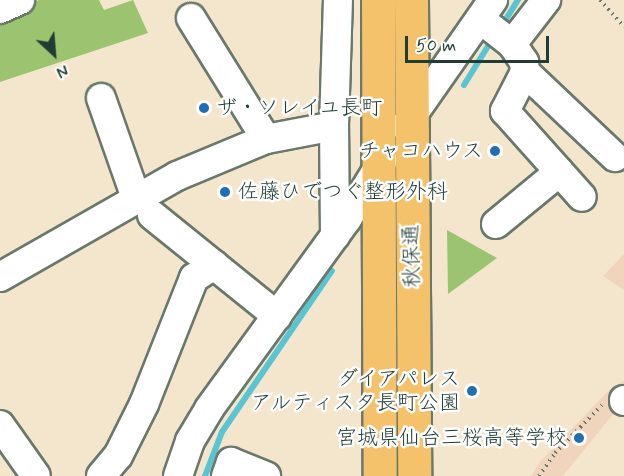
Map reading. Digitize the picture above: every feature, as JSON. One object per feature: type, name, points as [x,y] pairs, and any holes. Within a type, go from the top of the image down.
[{"type":"highway","name":"秋保通","points":[[378,0],[380,476]]},
{"type":"highway","name":"秋保通","points":[[411,0],[414,476]]},
{"type":"street","points":[[0,9],[20,0]]},
{"type":"street","points":[[335,236],[334,126],[338,0]]},
{"type":"street","points":[[215,457],[208,409],[335,236],[410,120],[496,26],[546,0]]},
{"type":"street","points":[[191,18],[266,140]]},
{"type":"street","points":[[496,26],[524,62],[525,72],[505,111],[582,197]]},
{"type":"street","points":[[525,72],[615,157]]},
{"type":"street","points":[[101,98],[144,207],[277,315]]},
{"type":"street","points":[[0,277],[144,207],[177,176],[266,140],[334,126]]},
{"type":"street","points":[[496,224],[559,172]]},
{"type":"street","points":[[101,476],[118,456],[144,404],[194,278],[214,265]]},
{"type":"street","points":[[1,429],[36,476]]},
{"type":"street","points":[[178,476],[215,457],[266,476]]},
{"type":"path","points":[[600,0],[624,27]]},
{"type":"path","points":[[539,476],[555,453],[619,400]]},
{"type":"shaded area","points":[[624,254],[624,290],[603,276]]},
{"type":"shaded area","name":"宮城県仙台三桜高等学校","points":[[624,381],[624,413],[614,413],[563,476],[531,476],[540,462],[612,387]]},
{"type":"green space","points":[[39,0],[99,0],[104,10],[133,0],[148,33],[0,82],[0,18]]},
{"type":"green space","points":[[447,230],[497,258],[448,294]]},
{"type":"waterway","points":[[501,27],[518,0]]},
{"type":"waterway","points":[[464,85],[493,38]]},
{"type":"waterway","points":[[205,476],[222,432],[332,271]]},
{"type":"place","name":"ザ・ソレイユ長町","points":[[204,108]]},
{"type":"place","name":"チャコハウス","points":[[495,151]]},
{"type":"place","name":"佐藤ひでつぐ整形外科","points":[[225,192]]},
{"type":"place","name":"ダイアパレス アルティスタ長町公園","points":[[472,391]]},
{"type":"place","name":"宮城県仙台三桜高等学校","points":[[579,438]]}]
